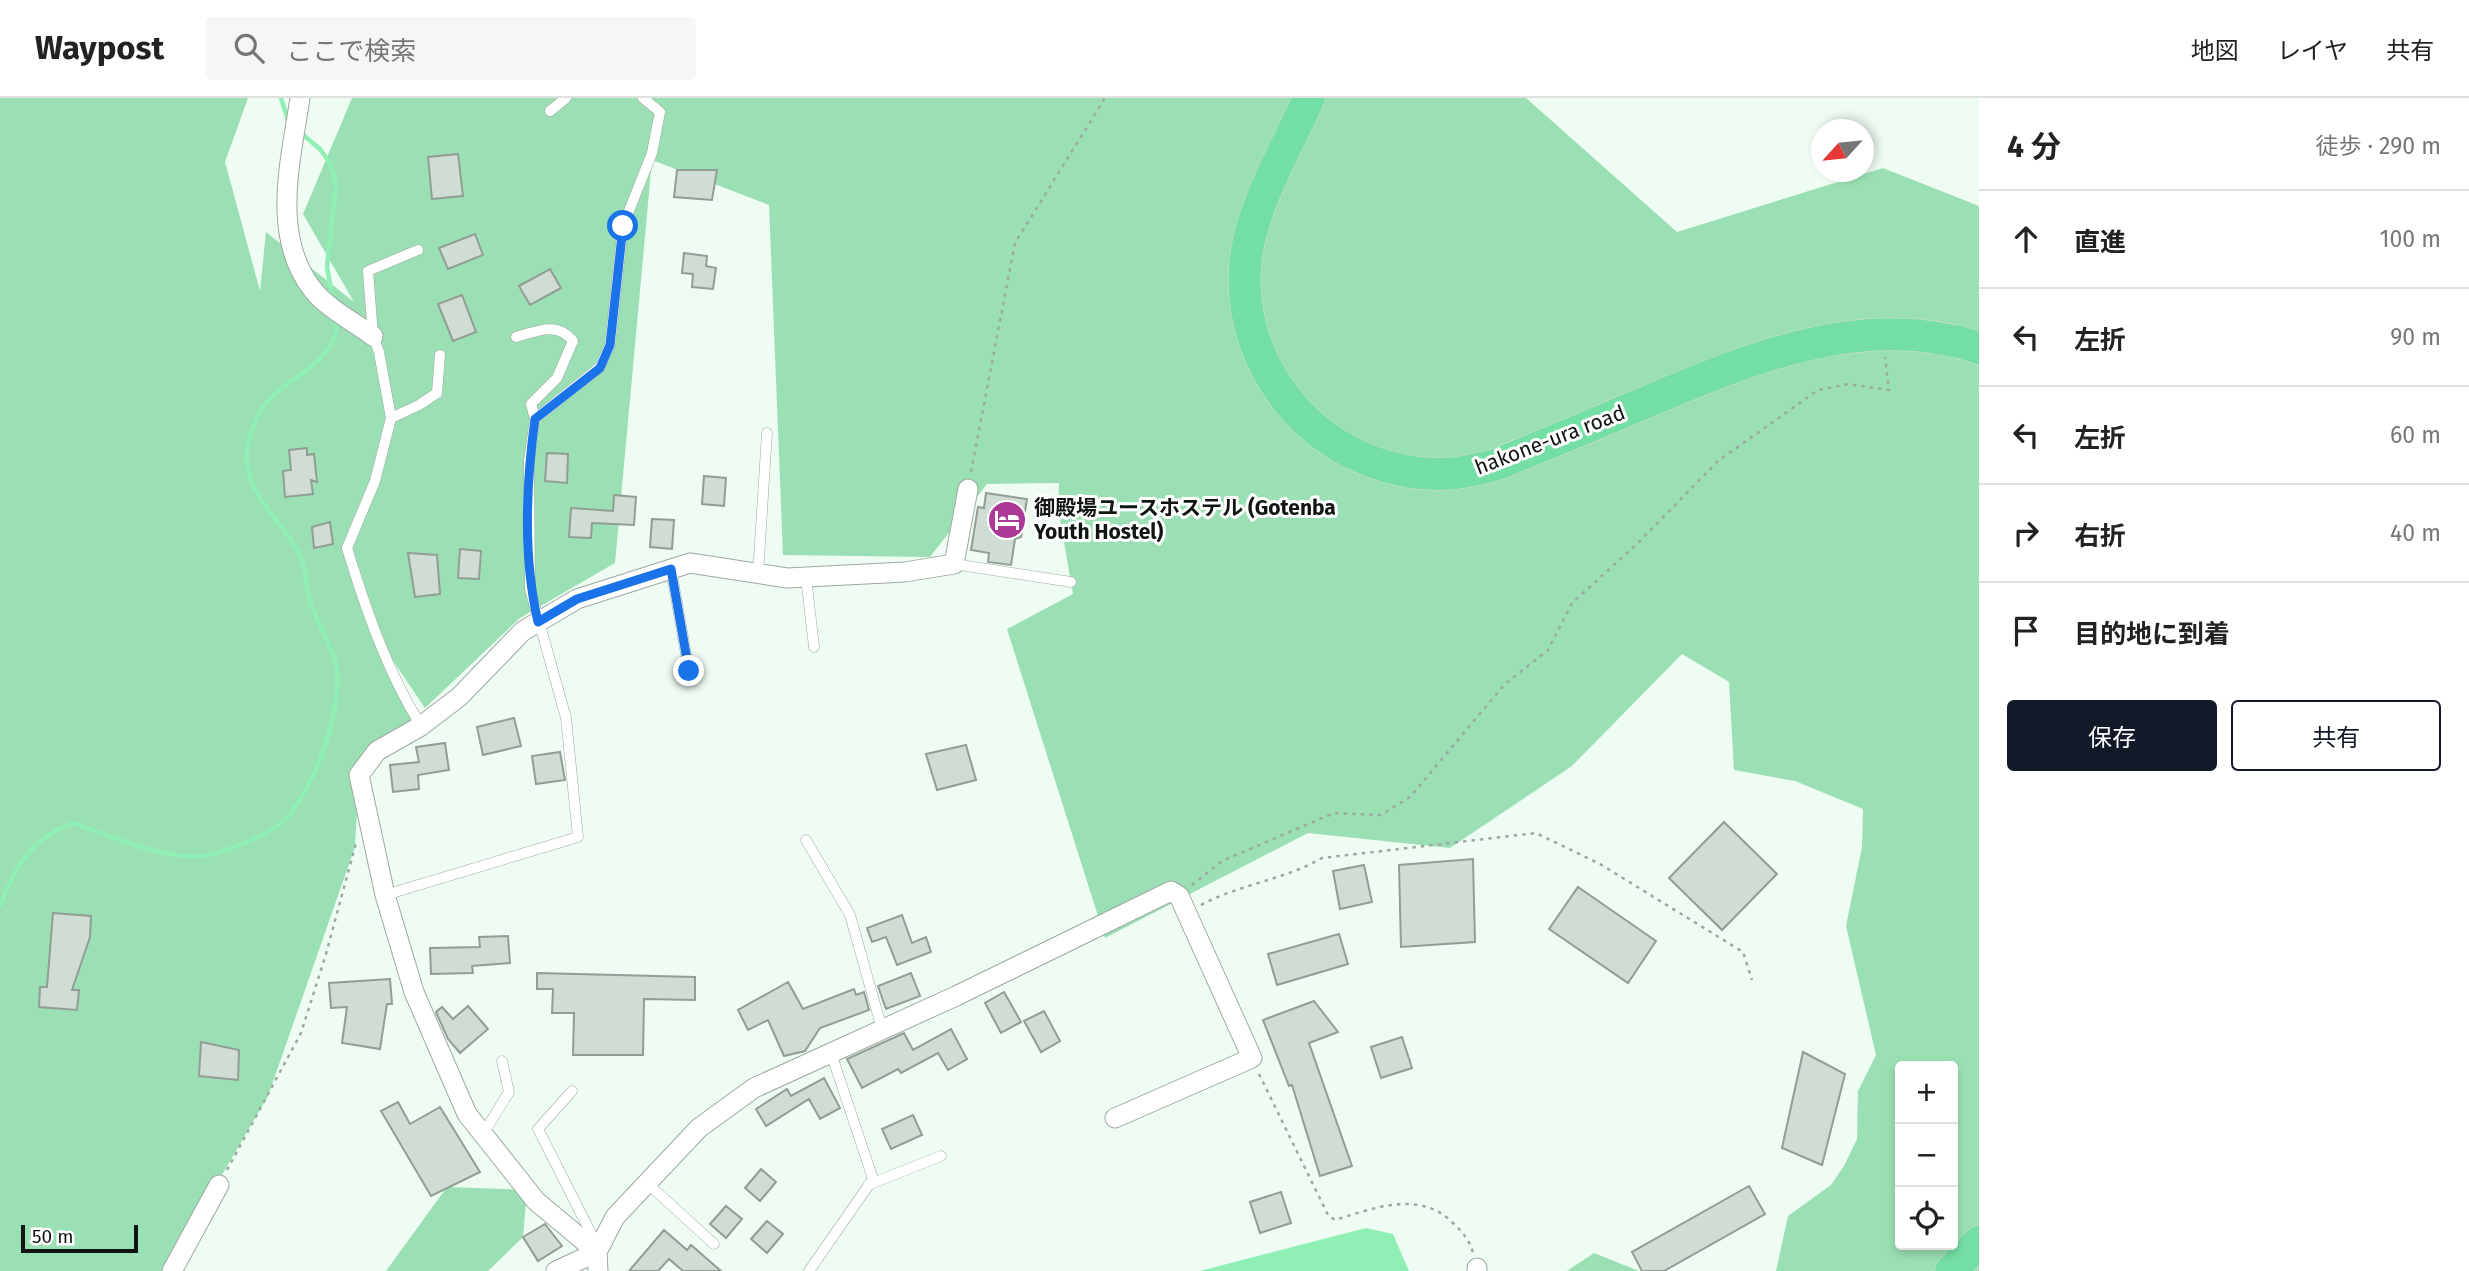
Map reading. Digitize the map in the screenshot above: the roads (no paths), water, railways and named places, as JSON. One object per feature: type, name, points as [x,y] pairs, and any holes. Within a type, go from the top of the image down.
[{"type":"highway","name":"hakone-ura road","points":[[1309,98],[1250,237],[1245,267],[1250,327],[1259,355],[1292,408],[1314,431],[1372,462],[1403,471],[1436,474],[1498,464],[1752,360],[1839,337],[1882,334],[1924,336],[1979,348]]},
{"type":"highway","points":[[1951,1271],[1979,1242]]},
{"type":"street","points":[[300,99],[284,197],[295,260],[313,292],[373,336]]},
{"type":"street","points":[[598,1257],[536,1201],[467,1114],[414,992],[385,895],[364,809],[359,775],[377,751],[421,726],[459,697],[523,631],[577,599],[690,563],[787,578],[905,572],[954,564],[968,489]]},
{"type":"street","points":[[556,1271],[598,1257],[615,1217],[699,1128],[754,1088],[1171,891],[1182,905],[1252,1058],[1115,1118]]},
{"type":"street","points":[[172,1271],[219,1185]]},
{"type":"lane","points":[[550,111],[566,98]]},
{"type":"lane","points":[[535,419],[600,368],[610,345],[623,226],[652,153],[660,112],[643,98]]},
{"type":"lane","points":[[418,250],[368,271],[373,336],[379,352],[391,418],[374,481],[347,548],[364,602],[400,692],[421,726]]},
{"type":"lane","points":[[385,895],[579,837],[566,718],[530,589],[529,461],[535,419],[531,404],[557,378],[573,341],[566,332],[551,327],[516,337]]},
{"type":"lane","points":[[391,418],[437,393],[440,355]]},
{"type":"lane","points":[[758,574],[767,433]]},
{"type":"lane","points":[[954,564],[1071,582]]},
{"type":"lane","points":[[671,569],[689,671]]},
{"type":"lane","points":[[806,577],[814,647]]},
{"type":"lane","points":[[806,840],[850,915],[882,1029]]},
{"type":"lane","points":[[809,1271],[873,1179],[831,1053]]},
{"type":"lane","points":[[483,1135],[509,1092],[502,1061]]},
{"type":"lane","points":[[572,1091],[538,1129],[598,1257]]},
{"type":"lane","points":[[868,1186],[941,1156]]},
{"type":"lane","points":[[647,1183],[714,1244]]},
{"type":"waterway","points":[[281,98],[288,120]]},
{"type":"waterway","points":[[302,134],[320,149],[330,163],[336,184],[327,267],[333,300]]},
{"type":"waterway","points":[[0,905],[19,866],[35,846],[73,823],[152,850],[201,856],[235,847],[274,828],[290,814],[310,782],[331,727],[337,688],[336,665],[310,601],[302,560],[252,484],[247,454],[253,426],[260,412],[277,392],[323,356],[336,333],[336,319]]},
{"type":"place","name":"御殿場ユースホステル (Gotenba Youth Hostel)","points":[[1007,520]]}]
